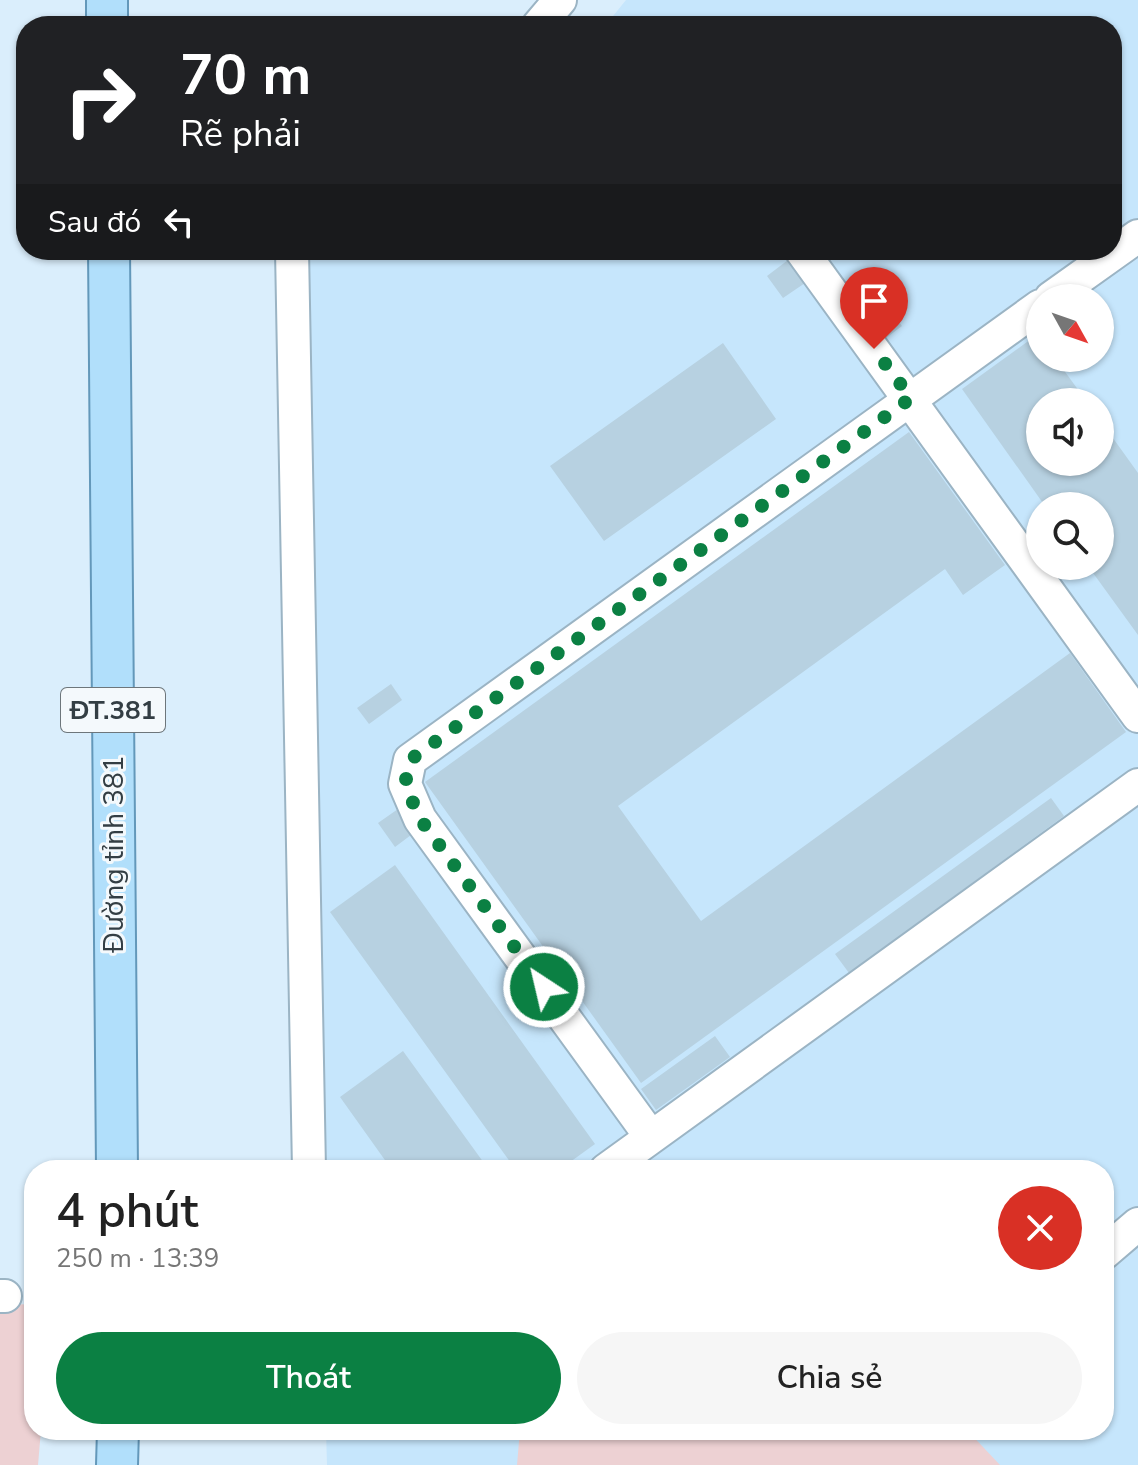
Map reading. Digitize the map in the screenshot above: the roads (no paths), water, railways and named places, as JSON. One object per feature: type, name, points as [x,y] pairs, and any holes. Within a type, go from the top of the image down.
[{"type":"main road","name":"Đường tỉnh 381","points":[[109,260],[117,1160]]},
{"type":"main road","points":[[117,1465],[118,1440]]},
{"type":"street","points":[[546,16],[560,0]]},
{"type":"street","points":[[292,260],[309,1160]]},
{"type":"street","points":[[314,260],[328,1160]]},
{"type":"street","points":[[808,260],[1138,716]]},
{"type":"street","points":[[1072,284],[1107,260]]},
{"type":"street","points":[[651,1137],[420,819],[405,784],[410,760],[1026,316]]},
{"type":"street","points":[[620,1160],[1138,785]]},
{"type":"street","points":[[1114,1244],[1138,1224]]}]
